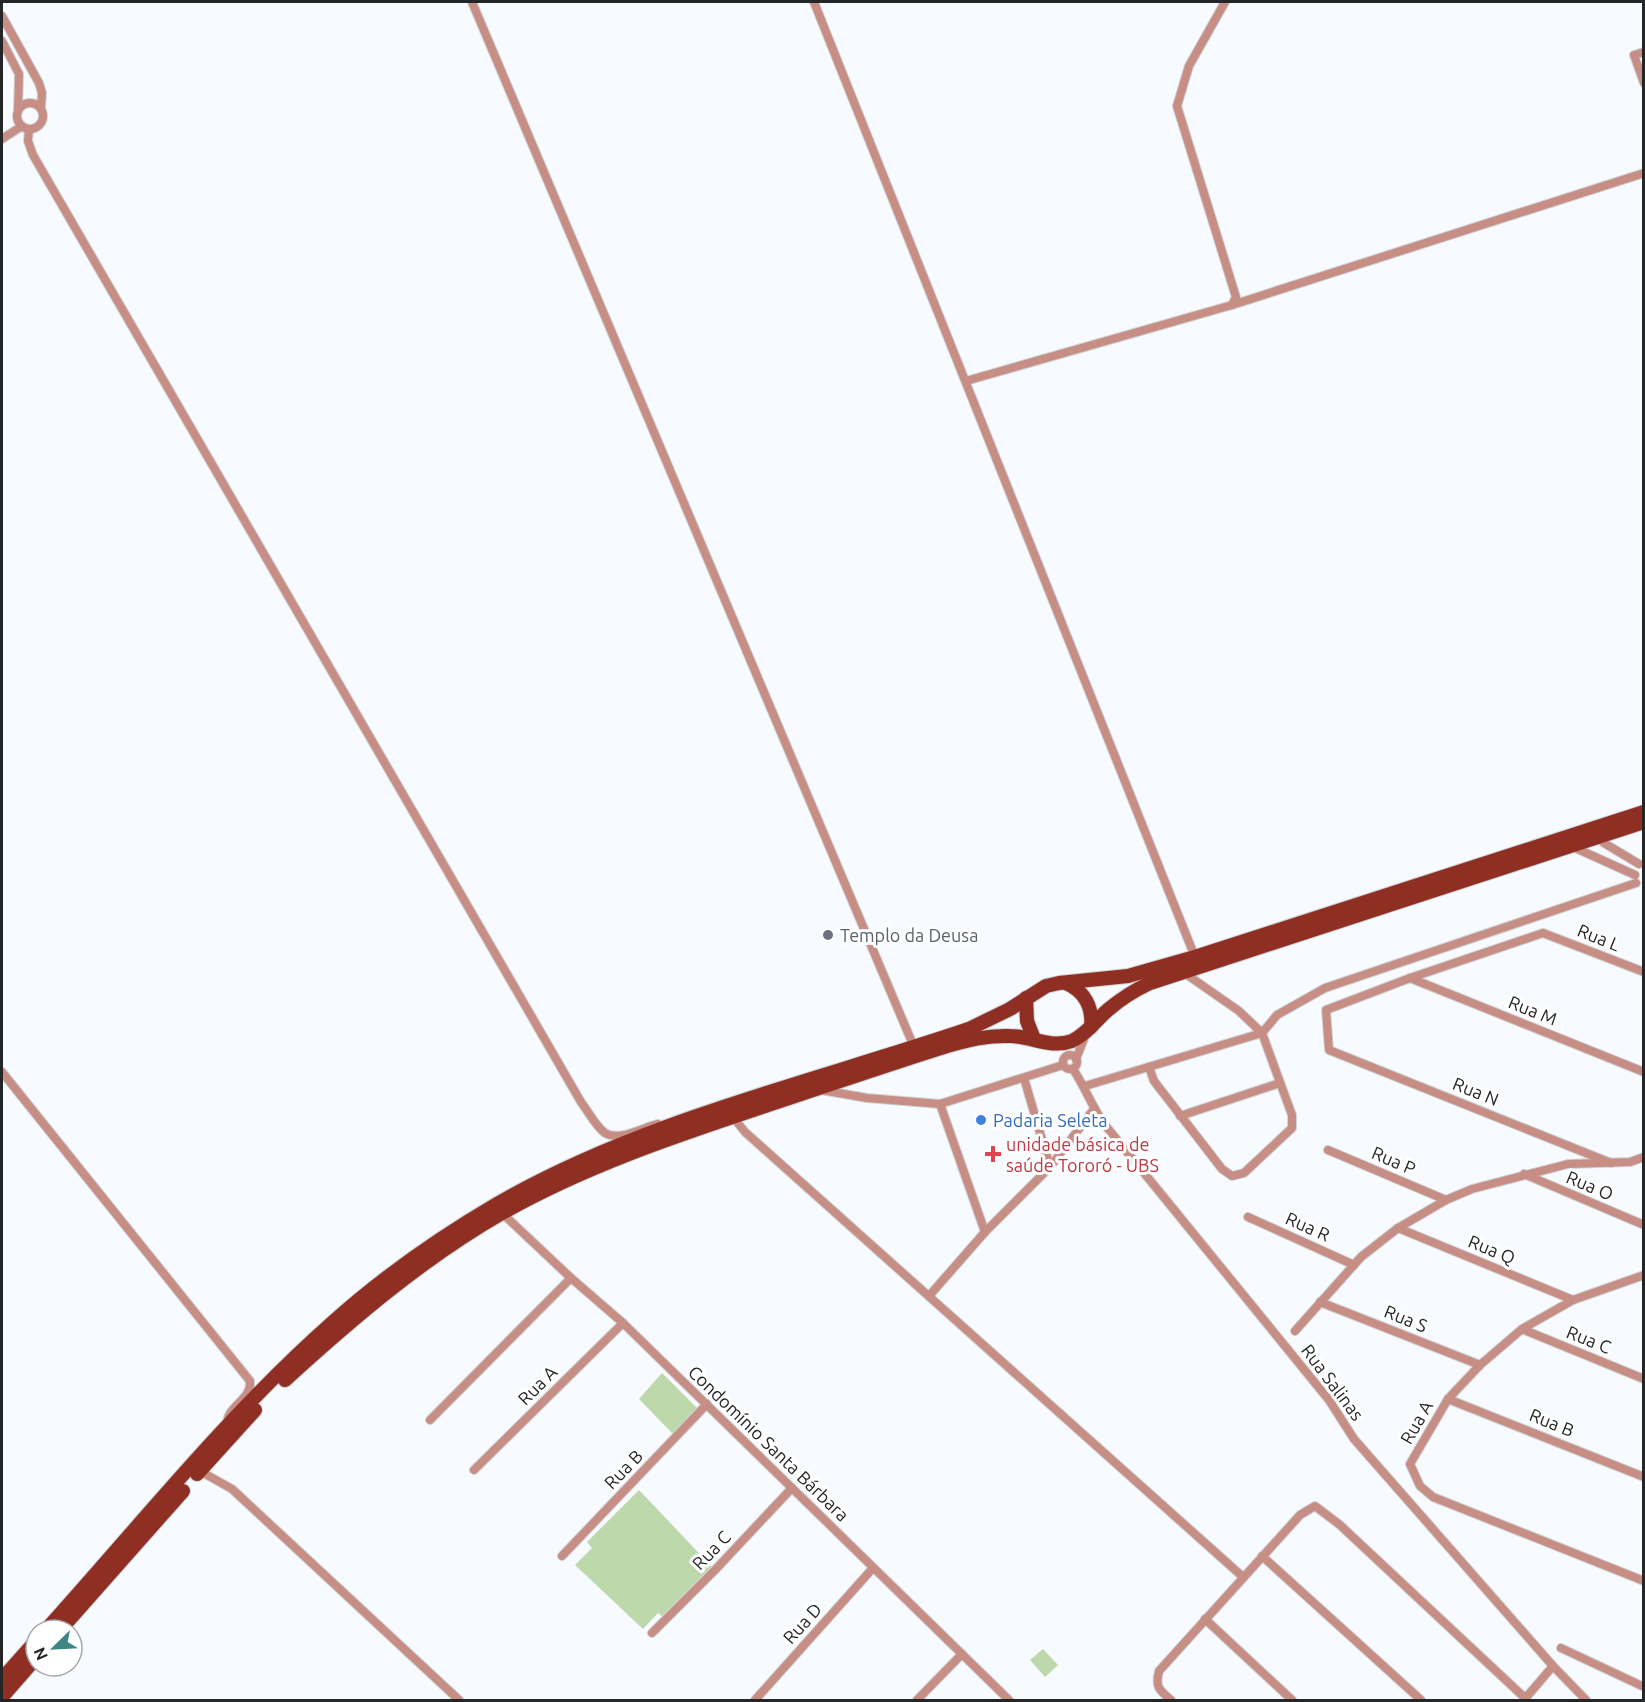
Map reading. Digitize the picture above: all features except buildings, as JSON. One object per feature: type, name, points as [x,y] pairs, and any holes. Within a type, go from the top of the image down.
[{"type":"main road","points":[[57,1618],[228,1426],[332,1323],[383,1281],[440,1240],[498,1204],[555,1174],[664,1127],[979,1025],[1046,986],[1128,976],[1195,957],[1644,812]]},
{"type":"main road","points":[[71,1618],[263,1400],[339,1330],[392,1287],[445,1249],[502,1213],[561,1183],[613,1159],[733,1117],[973,1039],[998,1036],[1069,1042],[1081,1036],[1115,1004],[1136,990],[1183,972],[1644,822]]},
{"type":"main road","points":[[1066,983],[1078,989],[1086,1000],[1091,1013],[1091,1027]]},
{"type":"main road","points":[[1026,998],[1027,1021],[1041,1041]]},
{"type":"main road","points":[[2,1679],[24,1654]]},
{"type":"main road","points":[[2,1697],[24,1672]]},
{"type":"street","points":[[472,2],[914,1047]]},
{"type":"street","points":[[814,2],[1195,957]]},
{"type":"street","points":[[1225,2],[1189,66],[1177,106],[1236,297],[1232,306]]},
{"type":"street","points":[[2,16],[39,82],[42,93],[42,120],[37,127],[26,127],[2,139]]},
{"type":"street","points":[[2,41],[19,74],[17,119],[26,127],[33,155],[581,1102],[600,1128],[611,1136],[620,1136],[658,1124],[664,1127]]},
{"type":"street","points":[[1644,52],[1634,55],[1644,83]]},
{"type":"street","points":[[18,111],[23,105],[31,102],[41,108]]},
{"type":"street","points":[[966,381],[1232,306],[1644,173]]},
{"type":"street","points":[[1598,837],[1604,843],[1641,862],[1635,879]]},
{"type":"street","points":[[1571,846],[1635,879],[1644,891]]},
{"type":"street","points":[[1085,1086],[1262,1033],[1277,1015],[1325,988],[1635,879]]},
{"type":"street","name":"Rua L","points":[[1410,978],[1543,933],[1644,972]]},
{"type":"street","points":[[1149,1066],[1154,1081],[1180,1116],[1222,1169],[1232,1176],[1244,1173],[1292,1128],[1292,1115],[1262,1033],[1239,1011],[1183,972]]},
{"type":"street","name":"Rua N","points":[[1410,978],[1326,1010],[1329,1050],[1611,1163]]},
{"type":"street","name":"Rua M","points":[[1410,978],[1644,1072]]},
{"type":"street","points":[[1041,1041],[1063,1062],[1067,1069],[1073,1069],[1077,1065],[1076,1059],[1091,1027]]},
{"type":"street","points":[[816,1089],[867,1098],[940,1104],[1024,1078],[1063,1062],[1069,1055],[1076,1059]]},
{"type":"street","name":"Rua Salinas","points":[[1073,1069],[1085,1086],[1094,1109],[1329,1400],[1354,1439],[1586,1701]]},
{"type":"street","points":[[2,1072],[250,1381],[251,1388],[248,1394],[227,1418],[228,1426]]},
{"type":"street","points":[[1024,1078],[1050,1167]]},
{"type":"street","points":[[1180,1116],[1280,1083]]},
{"type":"street","points":[[940,1104],[985,1232]]},
{"type":"street","points":[[929,1296],[985,1232],[1050,1167],[1094,1109]]},
{"type":"street","points":[[733,1117],[745,1132],[1243,1577]]},
{"type":"street","name":"Rua P","points":[[1328,1150],[1446,1200]]},
{"type":"street","points":[[1295,1331],[1361,1257],[1398,1228],[1446,1200],[1472,1189],[1568,1164],[1630,1162],[1644,1157]]},
{"type":"street","name":"Rua O","points":[[1524,1174],[1644,1225]]},
{"type":"street","name":"Condomínio Santa Bárbara","points":[[502,1213],[623,1323],[1009,1701]]},
{"type":"street","name":"Rua R","points":[[1248,1217],[1354,1265]]},
{"type":"street","name":"Rua Q","points":[[1398,1228],[1573,1300]]},
{"type":"street","name":"Rua A","points":[[1644,1275],[1573,1300],[1522,1329],[1480,1365],[1449,1399],[1410,1464],[1420,1486],[1433,1497],[1644,1581]]},
{"type":"street","points":[[430,1420],[571,1278]]},
{"type":"street","name":"Rua S","points":[[1320,1302],[1480,1365]]},
{"type":"street","name":"Rua A","points":[[474,1470],[623,1323]]},
{"type":"street","name":"Rua C","points":[[1522,1329],[1644,1379]]},
{"type":"street","name":"Rua B","points":[[1449,1399],[1644,1477]]},
{"type":"street","name":"Rua B","points":[[562,1556],[707,1404]]},
{"type":"street","points":[[200,1471],[232,1489],[459,1701]]},
{"type":"street","name":"Rua C","points":[[652,1633],[792,1488]]},
{"type":"street","points":[[1171,1701],[1160,1690],[1156,1681],[1159,1671],[1300,1515],[1315,1506],[1340,1525],[1524,1699],[1553,1665]]},
{"type":"street","points":[[1262,1556],[1421,1701]]},
{"type":"street","name":"Rua D","points":[[755,1701],[873,1568]]},
{"type":"street","points":[[1205,1619],[1292,1701]]},
{"type":"street","points":[[1561,1648],[1644,1685]]},
{"type":"street","points":[[917,1701],[962,1654]]},
{"type":"green space","points":[[662,1373],[699,1410],[675,1436],[639,1399]]},
{"type":"green space","points":[[639,1490],[713,1568],[664,1618],[658,1613],[643,1629],[575,1565],[592,1548],[587,1542]]},
{"type":"green space","points":[[1043,1649],[1058,1665],[1045,1677],[1030,1660]]},
{"type":"place","name":"Templo da Deusa","points":[[828,935]]},
{"type":"place","name":"Padaria Seleta","points":[[981,1120]]},
{"type":"place","name":"unidade básica de saúde Tororó - UBS","points":[[993,1154]]}]
